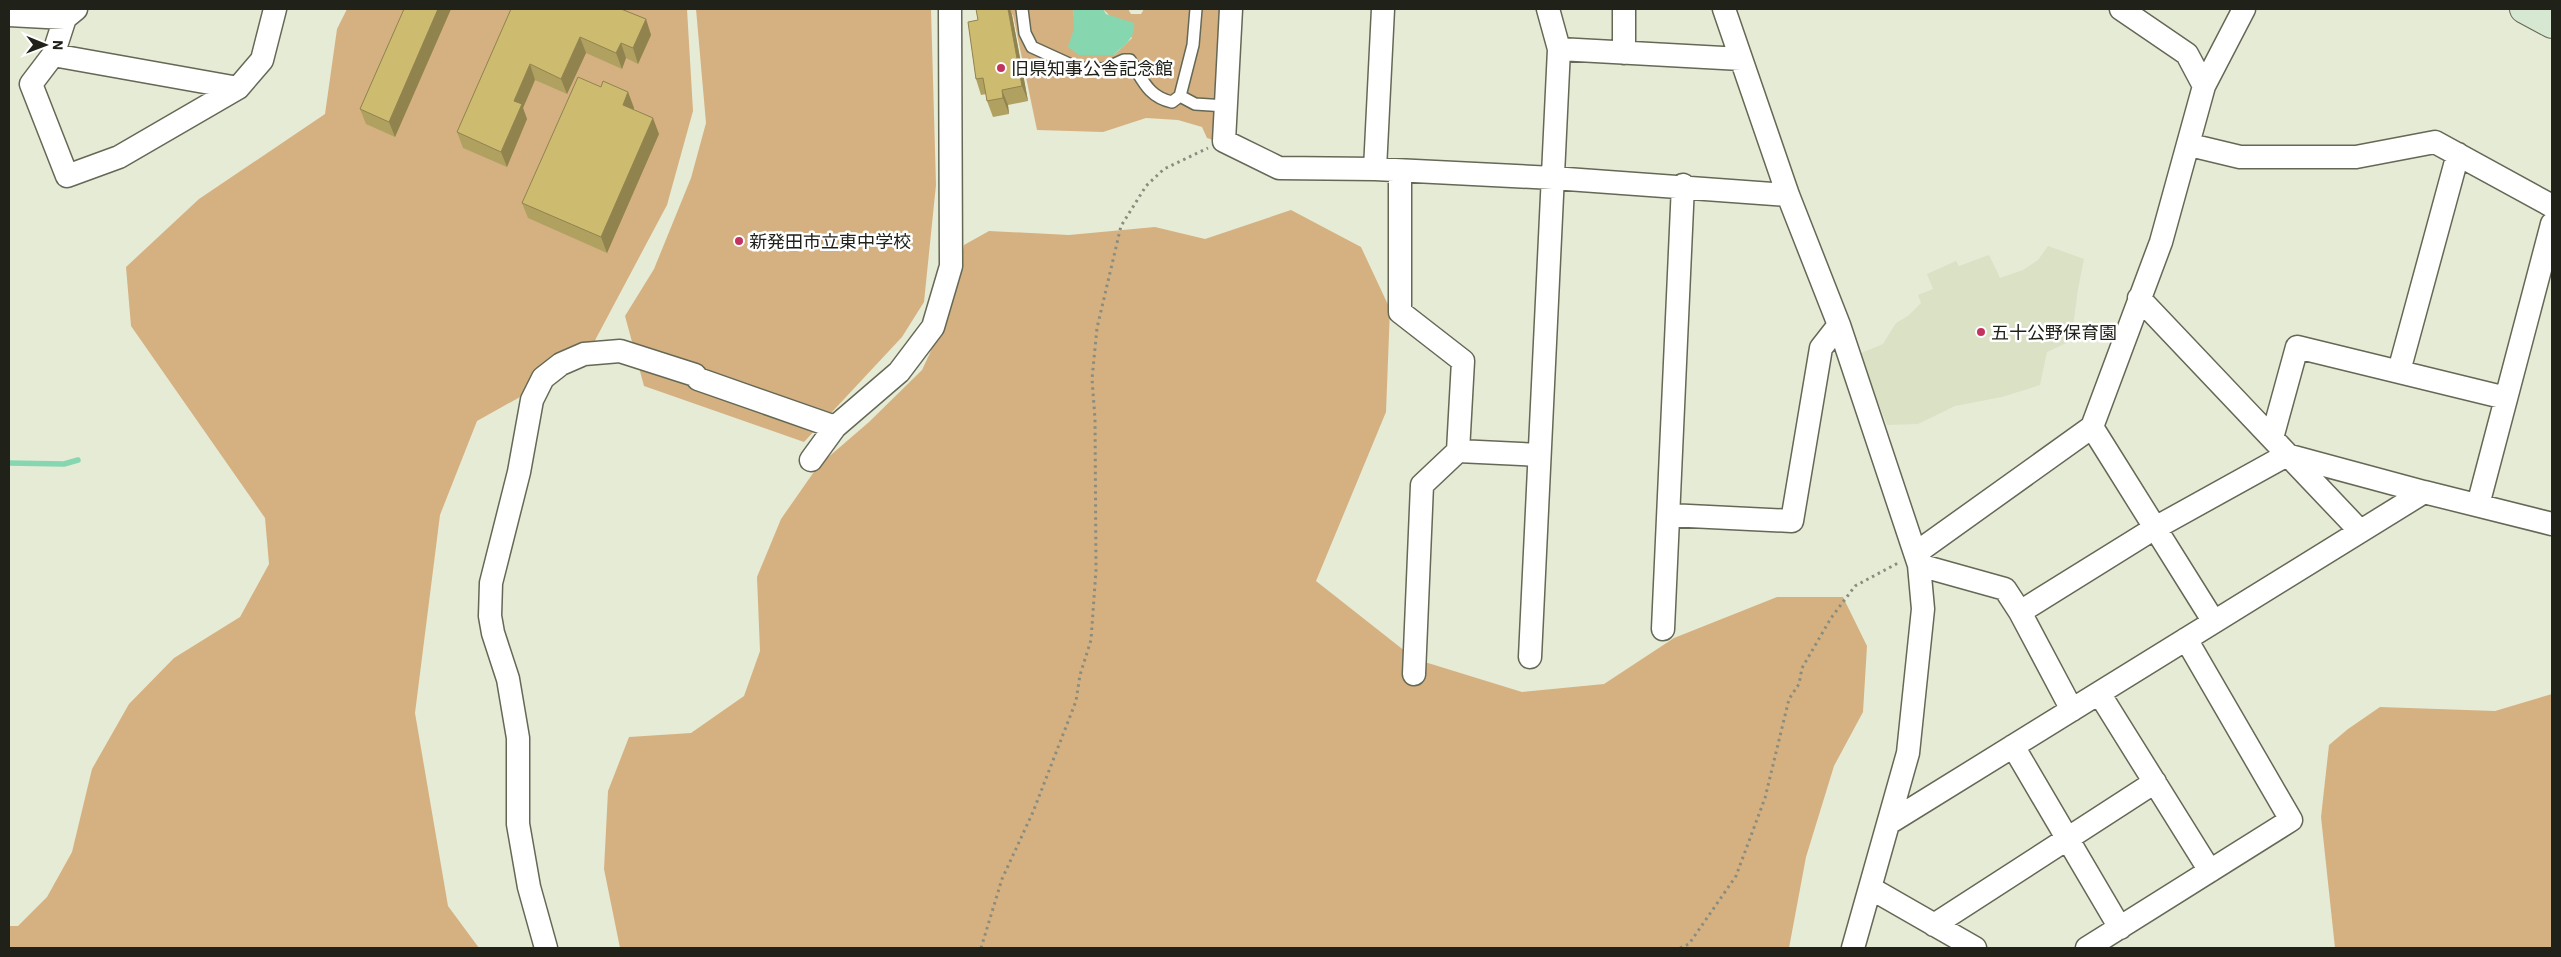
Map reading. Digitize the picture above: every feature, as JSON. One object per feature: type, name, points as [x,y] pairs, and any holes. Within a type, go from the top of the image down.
[{"type":"main road","points":[[2524,9],[2552,24]]},
{"type":"street","points":[[9,14],[70,13],[53,56],[31,84],[67,176],[119,157],[238,88],[262,60],[275,9]]},
{"type":"street","points":[[811,460],[835,426],[898,372],[933,327],[951,266],[950,9]]},
{"type":"street","points":[[1231,9],[1224,141],[1279,168],[1375,169],[1553,178],[1788,195]]},
{"type":"street","points":[[1375,169],[1383,9]]},
{"type":"street","points":[[1530,657],[1559,49],[1548,9]]},
{"type":"street","points":[[1624,9],[1624,53]]},
{"type":"street","points":[[1724,9],[1788,195],[1839,325],[1917,559],[1923,609],[1908,753],[1872,889],[1853,948]]},
{"type":"street","points":[[2121,9],[2187,54],[2204,86]]},
{"type":"street","points":[[1917,559],[2092,427],[2161,242],[2190,145],[2204,86],[2244,9]]},
{"type":"street","points":[[1559,49],[1741,60]]},
{"type":"street","points":[[53,56],[238,88]]},
{"type":"street","points":[[2190,145],[2240,157],[2356,157],[2435,142],[2552,206]]},
{"type":"street","points":[[2399,371],[2458,154]]},
{"type":"street","points":[[1400,171],[1400,312],[1463,361],[1458,451],[1422,485],[1414,674]]},
{"type":"street","points":[[1663,629],[1684,186]]},
{"type":"street","points":[[2478,506],[2552,224]]},
{"type":"street","points":[[2139,298],[2360,531]]},
{"type":"street","points":[[1669,515],[1792,522],[1821,348],[1839,325]]},
{"type":"street","points":[[2272,438],[2297,347],[2506,398]]},
{"type":"street","points":[[546,948],[529,886],[518,824],[518,738],[508,679],[493,634],[490,616],[491,583],[519,472],[532,400],[543,378],[561,364],[584,354],[620,351],[695,375],[698,379],[835,426]]},
{"type":"street","points":[[2092,427],[2214,622]]},
{"type":"street","points":[[1458,451],[1539,455]]},
{"type":"street","points":[[2020,612],[2155,528],[2287,455],[2552,524]]},
{"type":"street","points":[[1889,823],[2424,492]]},
{"type":"street","points":[[1917,559],[2005,590],[2020,612],[2072,710]]},
{"type":"street","points":[[2086,948],[2291,820],[2186,639]]},
{"type":"street","points":[[2099,693],[2210,871]]},
{"type":"street","points":[[2013,746],[2120,928]]},
{"type":"street","points":[[1934,925],[2155,782]]},
{"type":"street","points":[[1872,889],[1975,948]]},
{"type":"lane","points":[[1022,9],[1025,33],[1032,47],[1078,68],[1104,69],[1124,60],[1130,60],[1150,91],[1158,99],[1172,102],[1180,96],[1194,45],[1196,9]]},
{"type":"lane","points":[[1180,96],[1195,104],[1226,106]]},
{"type":"path","points":[[981,948],[1002,879],[1033,812],[1076,701],[1080,675],[1091,640],[1096,570],[1095,419],[1092,379],[1097,328],[1121,226],[1146,186],[1164,169],[1224,141]]},
{"type":"path","points":[[1680,948],[1689,944],[1736,876],[1765,798],[1789,699],[1799,684],[1802,668],[1831,618],[1855,586],[1917,559]]},
{"type":"shaded area","points":[[347,9],[687,9],[693,111],[667,205],[592,346],[538,387],[477,421],[440,515],[415,713],[448,906],[479,948],[9,948],[9,926],[18,926],[47,897],[72,852],[92,769],[129,704],[174,658],[240,617],[269,564],[265,518],[131,326],[126,267],[199,199],[325,114],[337,29]]},
{"type":"shaded area","points":[[696,9],[931,9],[936,185],[924,302],[902,337],[804,442],[644,386],[625,316],[654,269],[691,178],[706,123]]},
{"type":"shaded area","points":[[1004,9],[1073,9],[1079,55],[1114,55],[1132,38],[1103,9],[1128,9],[1131,14],[1141,14],[1144,9],[1225,9],[1213,140],[1207,138],[1202,127],[1178,120],[1146,118],[1103,132],[1037,130],[1013,15]]},
{"type":"shaded area","points":[[1073,9],[1103,9],[1106,14],[1134,23],[1133,33],[1114,55],[1079,55],[1068,47],[1074,29]]},
{"type":"shaded area","points":[[1291,210],[1361,247],[1390,309],[1386,412],[1316,581],[1415,659],[1522,692],[1604,684],[1674,638],[1777,597],[1843,597],[1867,646],[1863,712],[1834,766],[1806,857],[1789,948],[620,948],[604,869],[608,791],[629,737],[691,733],[744,696],[760,651],[757,577],[781,519],[818,466],[869,422],[922,370],[951,308],[964,245],[989,231],[1069,235],[1155,227],[1205,239]]},
{"type":"shaded area","name":"五十公野保育園","points":[[2048,246],[2084,259],[2071,341],[2047,352],[2040,385],[2002,397],[1955,406],[1918,424],[1887,425],[1859,354],[1883,344],[1896,323],[1908,316],[1921,303],[1918,295],[1933,289],[1927,274],[1956,261],[1959,266],[1989,255],[2000,278],[2023,270],[2038,260]]},
{"type":"shaded area","points":[[2552,694],[2552,948],[2335,948],[2321,817],[2329,745],[2380,707],[2495,711]]},
{"type":"building","points":[[404,9],[438,9],[389,122],[360,109]]},
{"type":"building","points":[[511,9],[621,9],[646,19],[633,48],[621,43],[616,53],[580,37],[561,79],[530,64],[514,101],[522,104],[501,152],[457,132]]},
{"type":"building","name":"旧県知事公舎記念館","points":[[976,9],[1008,9],[1022,86],[1002,90],[1003,98],[987,101],[983,78],[976,79],[968,22],[978,20]]},
{"type":"building","points":[[578,77],[601,87],[603,81],[628,92],[623,105],[653,118],[601,237],[522,203]]},
{"type":"waterway","points":[[9,463],[64,464],[78,460]]},
{"type":"place","name":"旧県知事公舎記念館","points":[[1001,68]]},
{"type":"place","name":"新発田市立東中学校","points":[[739,241]]},
{"type":"place","name":"五十公野保育園","points":[[1981,332]]}]
